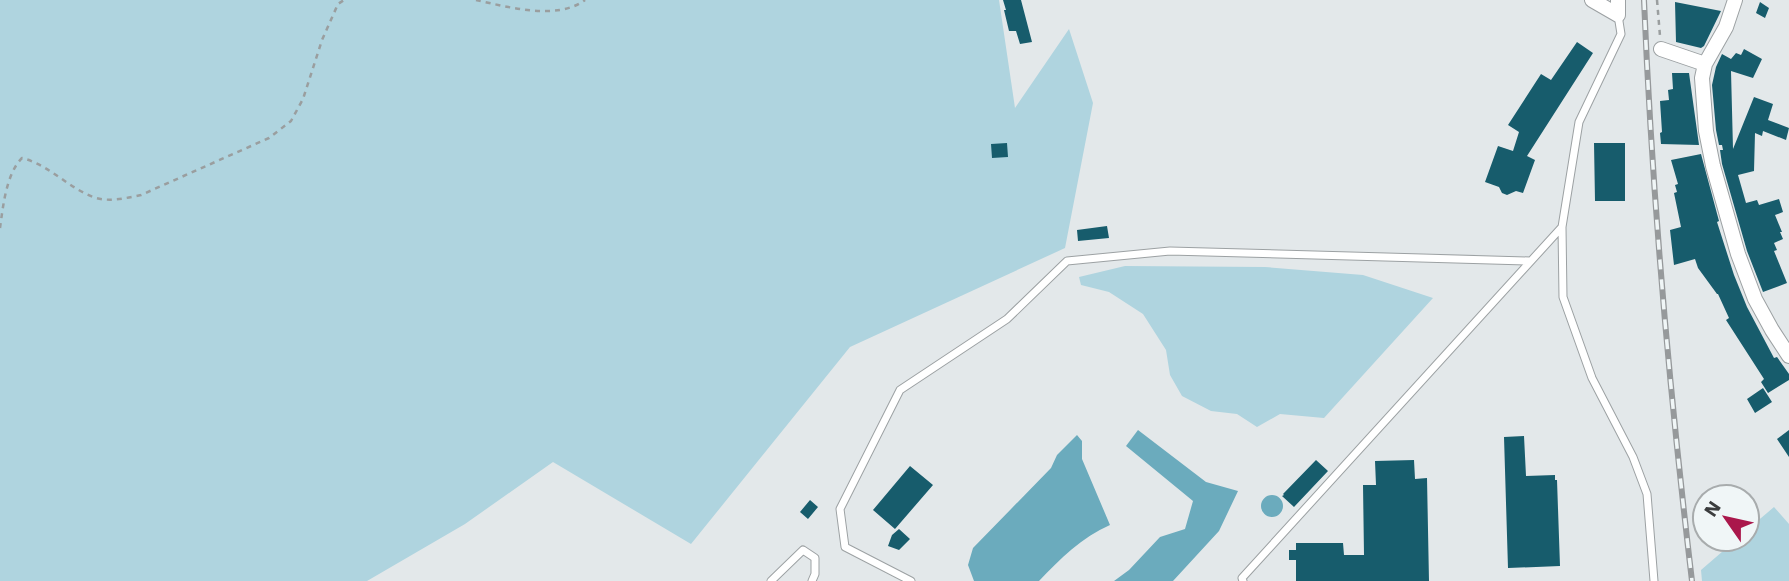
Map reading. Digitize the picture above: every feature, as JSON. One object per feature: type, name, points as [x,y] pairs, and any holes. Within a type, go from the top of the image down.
[{"type":"street","points":[[1592,0],[1618,15],[1618,0]]},
{"type":"street","points":[[1735,0],[1721,37],[1705,64],[1702,78],[1706,131],[1722,202],[1738,254],[1755,299],[1789,356]]},
{"type":"street","points":[[1661,49],[1705,64]]},
{"type":"lane","points":[[1618,15],[1621,34],[1579,122],[1562,227],[1563,297],[1592,378],[1633,457],[1647,494],[1654,581]]},
{"type":"lane","points":[[1242,581],[1562,227]]},
{"type":"lane","points":[[911,581],[845,547],[841,509],[900,390],[1007,319],[1067,261],[1170,251],[1530,261]]},
{"type":"lane","points":[[771,581],[803,550],[815,558],[816,574],[812,581]]},
{"type":"path","points":[[0,228],[8,185],[17,163],[22,158],[97,198],[123,199],[141,195],[269,138],[290,121],[303,99],[337,2],[344,0]]},
{"type":"path","points":[[476,0],[545,11],[567,10],[585,0]]},
{"type":"path","points":[[1657,0],[1661,49]]},
{"type":"shaded area","points":[[0,0],[999,0],[1015,108],[1069,29],[1093,103],[1065,248],[850,347],[691,544],[553,462],[465,524],[367,581],[0,581]]},
{"type":"shaded area","points":[[1125,266],[1265,267],[1363,275],[1433,298],[1324,418],[1280,414],[1257,427],[1237,414],[1211,411],[1182,396],[1170,375],[1166,350],[1143,314],[1109,292],[1081,285],[1079,277]]},
{"type":"shaded area","points":[[1138,430],[1206,482],[1238,491],[1219,531],[1173,581],[1114,581],[1129,570],[1160,537],[1185,529],[1193,501],[1126,446]]},
{"type":"shaded area","points":[[1077,435],[1082,441],[1082,459],[1110,525],[1081,542],[1039,581],[974,581],[968,565],[973,548],[1051,468],[1057,455]]},
{"type":"shaded area","points":[[1272,495],[1280,498],[1283,506],[1280,514],[1272,517],[1264,514],[1261,506],[1264,498]]},
{"type":"shaded area","points":[[1774,507],[1789,524],[1789,581],[1702,581],[1701,570],[1721,553],[1761,553],[1761,518]]},
{"type":"building","points":[[1003,0],[1021,0],[1032,42],[1020,44],[1016,31],[1009,31]]},
{"type":"building","points":[[1675,2],[1721,11],[1701,48],[1676,42]]},
{"type":"building","points":[[1760,2],[1769,8],[1765,18],[1756,13]]},
{"type":"building","points":[[1577,42],[1593,53],[1527,156],[1535,160],[1523,193],[1502,193],[1499,187],[1485,182],[1498,146],[1513,151],[1519,132],[1508,125],[1541,74],[1551,80]]},
{"type":"building","points":[[1744,49],[1762,59],[1753,78],[1731,71],[1733,149],[1754,97],[1773,104],[1768,120],[1789,128],[1786,140],[1763,131],[1762,136],[1755,133],[1754,171],[1738,175],[1746,203],[1757,200],[1759,205],[1779,199],[1783,212],[1775,215],[1783,239],[1774,243],[1777,250],[1774,251],[1787,283],[1763,292],[1747,251],[1722,164],[1720,150],[1723,150],[1722,145],[1719,145],[1716,130],[1712,85],[1722,54],[1731,59],[1736,53],[1741,55]]},
{"type":"building","points":[[1672,73],[1689,73],[1699,145],[1661,144],[1660,101],[1669,100],[1668,90],[1673,89]]},
{"type":"building","points":[[1007,143],[1008,157],[992,158],[991,144]]},
{"type":"building","points":[[1594,143],[1625,143],[1625,201],[1595,201]]},
{"type":"building","points":[[1701,154],[1719,221],[1717,222],[1734,275],[1747,307],[1774,358],[1777,357],[1789,374],[1789,380],[1768,393],[1761,382],[1764,379],[1726,320],[1729,318],[1718,294],[1698,268],[1695,259],[1674,265],[1670,230],[1681,227],[1674,193],[1677,192],[1675,185],[1678,184],[1671,160]]},
{"type":"building","points":[[1107,226],[1109,238],[1078,241],[1077,230]]},
{"type":"building","points":[[1763,388],[1772,402],[1755,413],[1747,399]]},
{"type":"building","points":[[1789,430],[1789,457],[1777,439]]},
{"type":"building","points":[[1524,436],[1526,476],[1555,475],[1557,480],[1560,566],[1508,568],[1504,437]]},
{"type":"building","points":[[1316,460],[1328,471],[1294,507],[1282,496]]},
{"type":"building","points":[[1414,460],[1415,479],[1427,478],[1429,581],[1296,581],[1296,560],[1289,560],[1289,550],[1296,550],[1296,543],[1343,543],[1344,555],[1364,555],[1363,485],[1376,485],[1375,461]]},
{"type":"building","points":[[910,466],[933,485],[895,529],[873,510]]},
{"type":"building","points":[[810,500],[818,507],[808,519],[800,512]]},
{"type":"building","points":[[899,529],[910,539],[899,550],[888,546],[892,535]]},
{"type":"railway","points":[[1644,0],[1662,291],[1692,581]]}]
